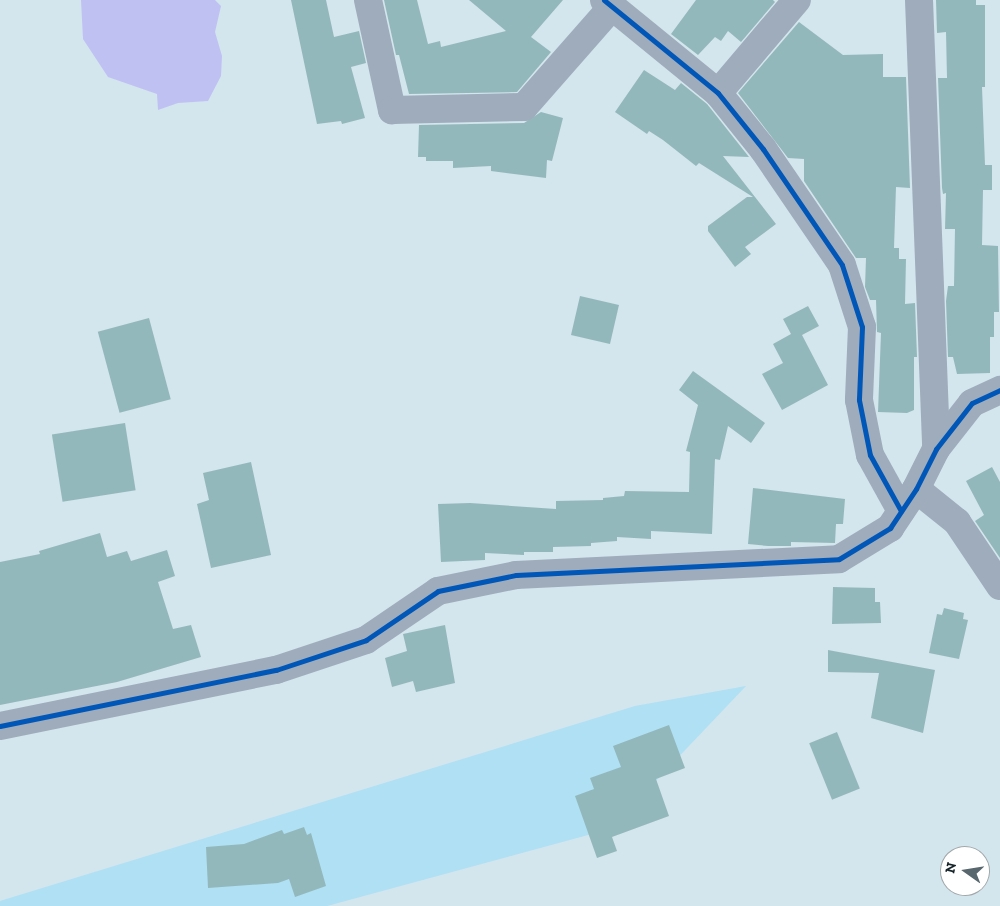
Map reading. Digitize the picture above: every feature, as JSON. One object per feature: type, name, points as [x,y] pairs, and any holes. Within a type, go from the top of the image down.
[{"type":"street","points":[[368,0],[392,110],[524,107],[608,4],[718,94],[763,149],[842,265],[862,327],[859,400],[870,456],[901,511]]},
{"type":"street","points":[[718,94],[796,0]]},
{"type":"street","points":[[919,0],[936,449]]},
{"type":"street","points":[[0,726],[276,670],[366,640],[438,591],[506,577],[839,559],[890,528],[916,488],[936,449],[972,403],[1000,390]]},
{"type":"street","points":[[916,488],[957,522],[1000,586]]},
{"type":"shaded area","points":[[81,0],[215,0],[221,6],[215,32],[222,56],[221,76],[208,101],[178,103],[158,110],[157,94],[108,77],[83,39]]},
{"type":"shaded area","points":[[746,686],[610,829],[327,906],[0,906],[0,901],[635,706]]},
{"type":"building","points":[[291,0],[326,0],[334,37],[359,31],[366,63],[351,67],[365,118],[342,124],[341,121],[317,124]]},
{"type":"building","points":[[384,0],[417,0],[428,44],[440,41],[441,47],[506,31],[469,0],[563,0],[531,37],[551,52],[517,92],[409,94],[399,55],[396,55]]},
{"type":"building","points":[[696,0],[773,0],[775,2],[741,42],[728,31],[721,41],[715,37],[698,55],[671,34]]},
{"type":"building","points":[[936,0],[976,0],[976,5],[985,5],[985,87],[982,87],[985,165],[992,165],[992,190],[983,190],[982,245],[998,246],[999,312],[994,312],[994,337],[990,337],[990,373],[957,374],[953,357],[948,357],[946,301],[948,286],[954,286],[955,229],[945,229],[946,193],[943,194],[942,188],[938,78],[947,78],[946,32],[937,33]]},
{"type":"building","points":[[799,22],[843,55],[883,54],[883,77],[906,77],[910,188],[896,187],[894,248],[899,248],[899,259],[906,259],[905,304],[915,303],[917,357],[914,357],[914,410],[907,413],[878,412],[881,333],[877,332],[876,300],[870,300],[865,287],[866,258],[856,258],[804,181],[804,159],[788,158],[738,93]]},
{"type":"building","points":[[644,70],[675,90],[681,83],[707,104],[749,157],[723,156],[776,224],[745,247],[751,254],[735,267],[708,231],[708,226],[747,197],[753,197],[699,163],[696,166],[663,140],[649,131],[647,134],[615,112]]},
{"type":"building","points":[[541,112],[563,118],[552,161],[547,160],[546,178],[491,171],[491,166],[453,168],[453,161],[426,161],[426,157],[418,157],[419,125],[524,123]]},
{"type":"building","points":[[580,296],[619,305],[610,344],[571,335]]},
{"type":"building","points":[[808,306],[819,326],[802,335],[828,385],[782,410],[762,374],[783,363],[773,344],[791,334],[783,319]]},
{"type":"building","points":[[149,318],[171,399],[120,413],[98,332]]},
{"type":"building","points":[[693,371],[765,423],[751,443],[728,426],[720,460],[715,459],[712,534],[651,531],[651,539],[617,537],[617,541],[591,543],[591,546],[553,547],[553,552],[524,552],[524,555],[485,553],[485,560],[441,562],[438,504],[470,503],[556,509],[556,501],[603,500],[603,498],[624,496],[625,491],[689,492],[690,452],[686,451],[698,405],[679,390]]},
{"type":"building","points":[[125,423],[136,490],[63,502],[52,435]]},
{"type":"building","points":[[251,462],[271,555],[211,568],[197,504],[209,500],[203,473]]},
{"type":"building","points":[[992,467],[1000,482],[1000,558],[975,521],[984,515],[966,481]]},
{"type":"building","points":[[753,488],[845,499],[843,524],[836,524],[835,543],[791,542],[791,546],[748,544]]},
{"type":"building","points":[[100,533],[107,557],[127,551],[131,561],[167,550],[175,576],[158,582],[173,629],[191,625],[201,657],[117,682],[0,705],[0,562],[40,554],[39,551]]},
{"type":"building","points":[[833,587],[875,588],[875,602],[880,602],[881,623],[832,624]]},
{"type":"building","points":[[944,608],[964,613],[963,619],[968,620],[959,659],[929,653],[937,614],[942,615]]},
{"type":"building","points":[[445,625],[455,683],[416,692],[413,681],[392,687],[385,658],[407,651],[403,634]]},
{"type":"building","points":[[828,650],[935,670],[923,733],[871,718],[879,673],[828,672]]},
{"type":"building","points":[[669,725],[685,768],[656,779],[669,816],[612,837],[617,851],[597,858],[575,796],[594,789],[590,778],[621,767],[613,746]]},
{"type":"building","points":[[837,732],[860,789],[832,800],[809,743]]},
{"type":"building","points":[[304,827],[307,835],[311,833],[326,886],[295,897],[289,879],[278,883],[208,888],[206,847],[244,844],[282,830],[284,834]]},
{"type":"cycle path","points":[[604,0],[718,93],[763,149],[842,265],[862,327],[859,400],[870,455],[901,511]]},
{"type":"cycle path","points":[[0,726],[276,670],[366,640],[438,591],[516,575],[839,559],[890,528],[916,489],[936,449],[972,403],[1000,390]]}]
